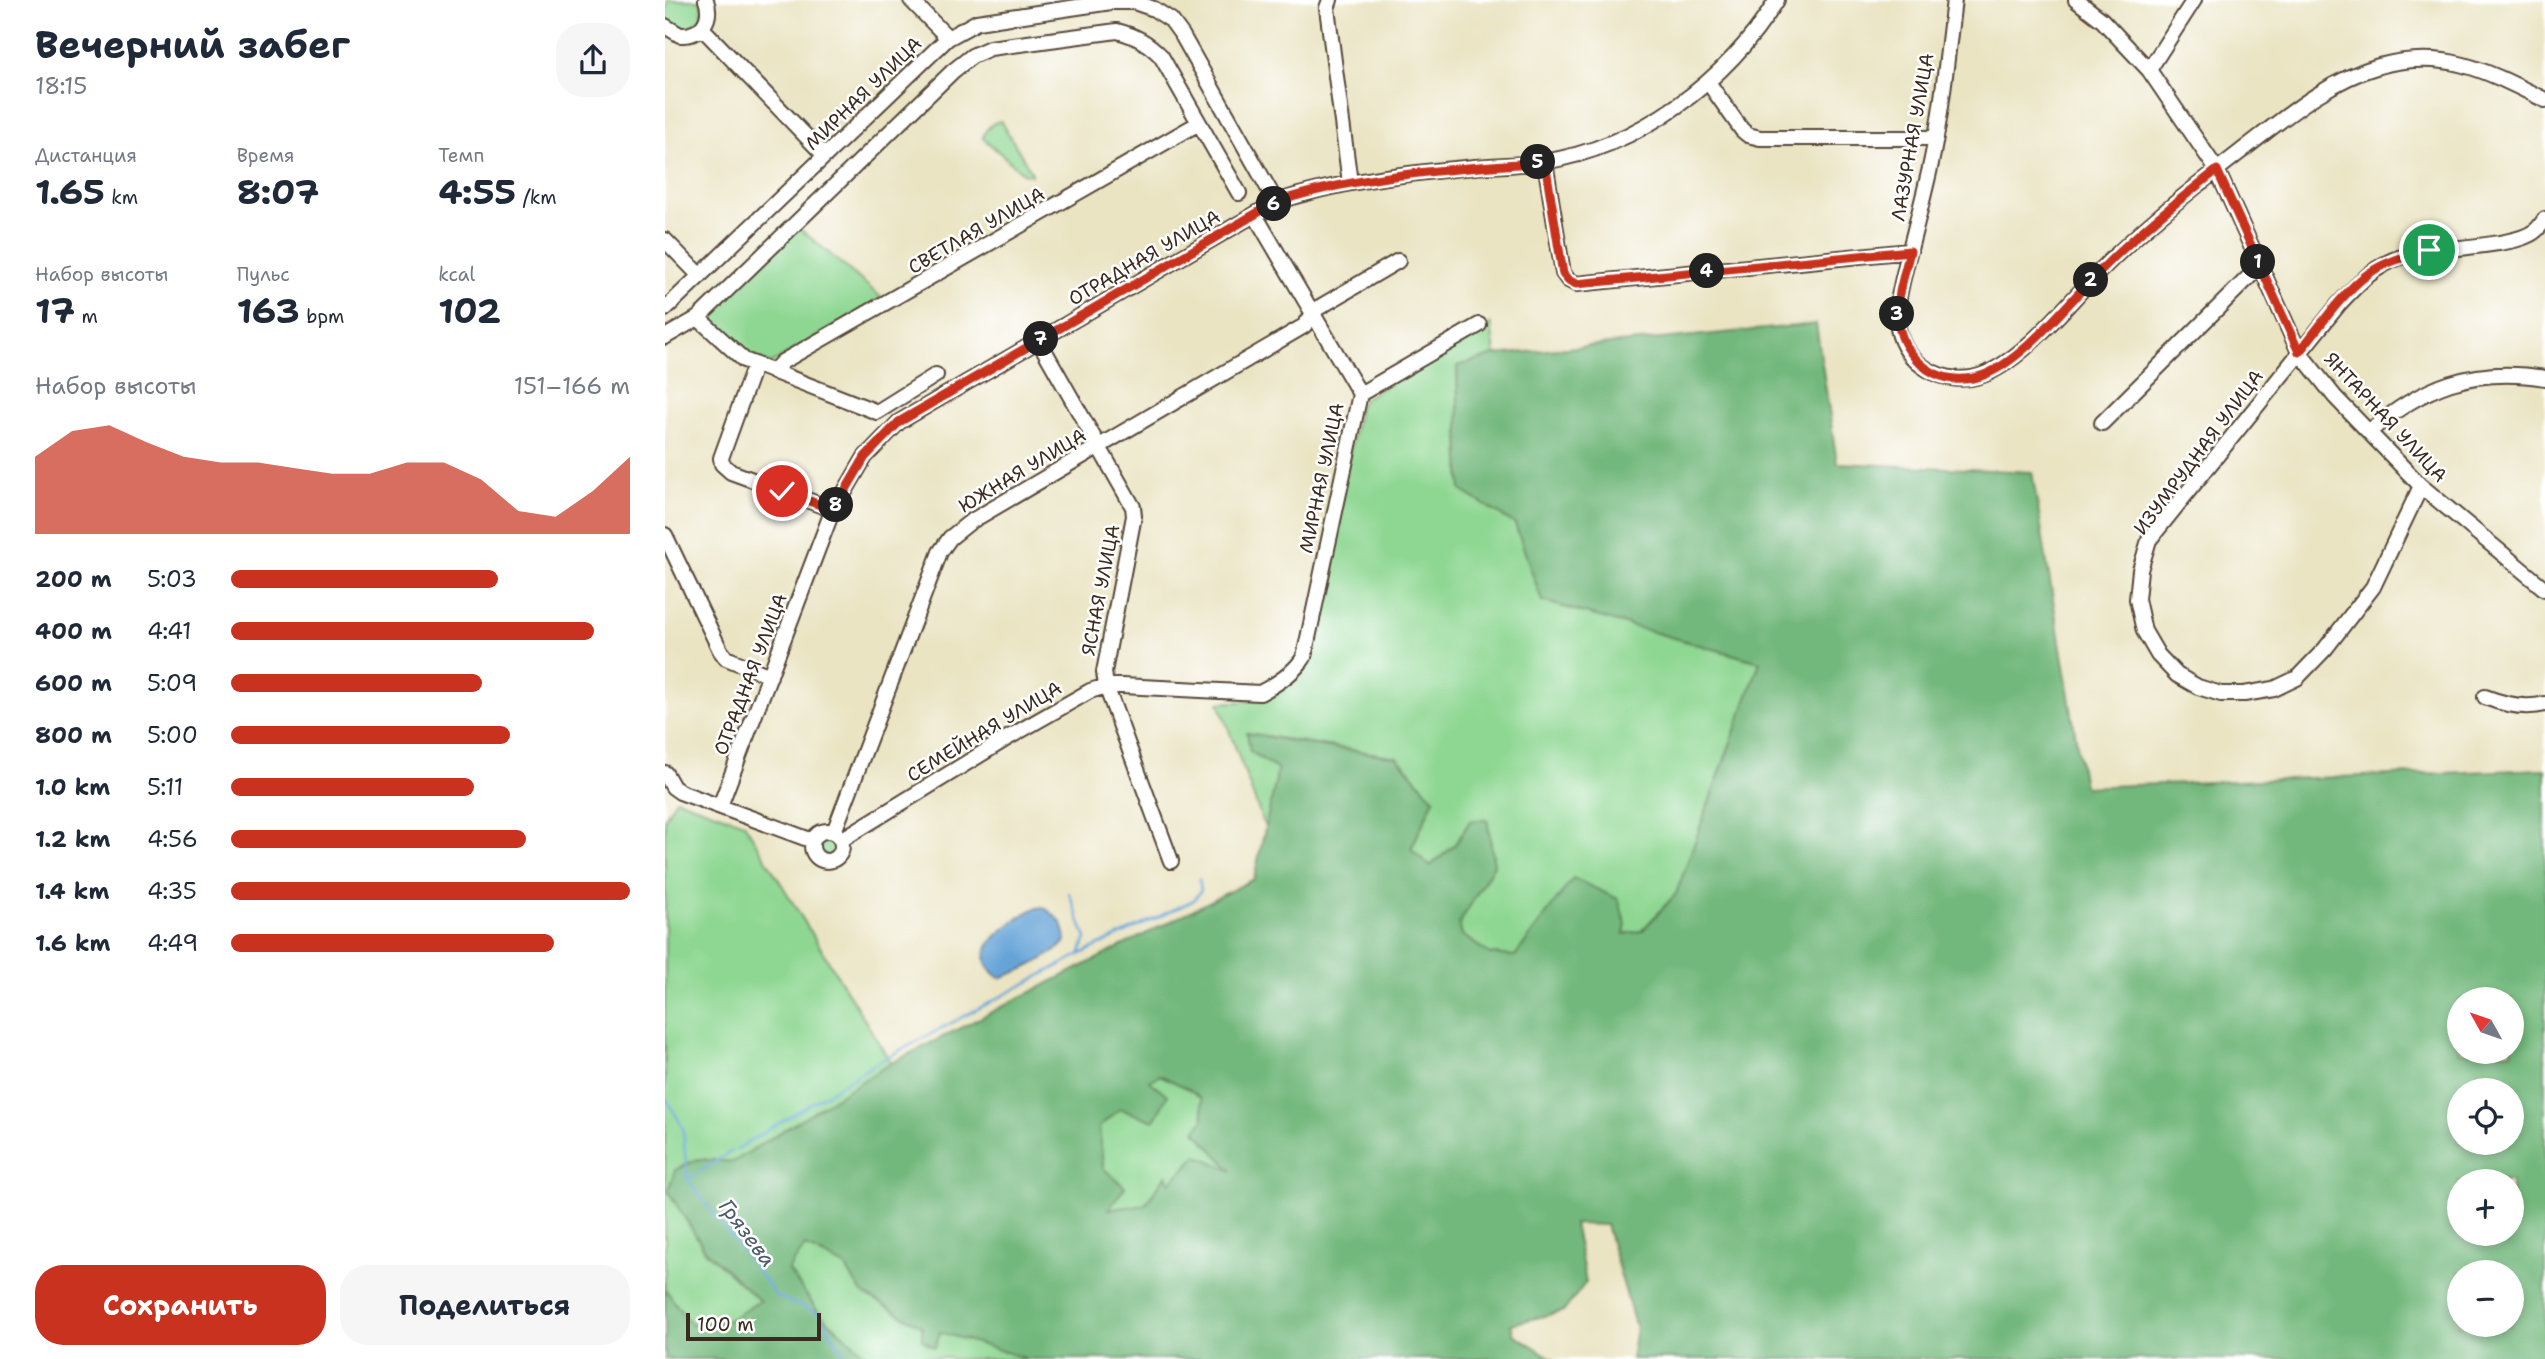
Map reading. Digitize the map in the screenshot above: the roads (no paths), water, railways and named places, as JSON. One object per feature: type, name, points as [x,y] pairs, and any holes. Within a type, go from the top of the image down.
[{"type":"street","points":[[666,30],[684,36],[702,27],[708,16],[706,0]]},
{"type":"street","points":[[911,0],[948,38]]},
{"type":"street","points":[[1330,0],[1327,8],[1350,183]]},
{"type":"street","name":"ОТРАДНАЯ УЛИЦА","points":[[720,806],[834,510],[865,457],[899,422],[1276,202],[1350,183],[1473,167],[1545,162],[1620,139],[1659,118],[1708,82],[1743,45],[1777,0]]},
{"type":"street","name":"ЛАЗУРНАЯ УЛИЦА","points":[[1954,0],[1936,138],[1897,304],[1898,330],[1905,345],[1926,369],[1939,377],[1965,379],[1982,376],[2000,366],[2031,342],[2149,225],[2291,113],[2344,80],[2401,61],[2449,60],[2477,68],[2545,100]]},
{"type":"street","name":"ЯНТАРНАЯ УЛИЦА","points":[[2076,0],[2102,20],[2150,70],[2217,170],[2299,352],[2335,397],[2421,486],[2545,589]]},
{"type":"street","points":[[2150,70],[2194,0]]},
{"type":"street","name":"МИРНАЯ УЛИЦА","points":[[665,309],[948,38],[977,22],[1111,2],[1134,2],[1154,9],[1171,20],[1182,35],[1276,202]]},
{"type":"street","points":[[702,27],[825,156]]},
{"type":"street","points":[[665,337],[698,317],[953,71],[972,56],[990,48],[1117,31],[1135,36],[1149,44],[1161,56],[1238,193]]},
{"type":"street","points":[[1708,82],[1742,130],[1748,135],[1760,138],[1936,138]]},
{"type":"street","name":"СВЕТЛАЯ УЛИЦА","points":[[773,372],[782,362],[1199,123]]},
{"type":"street","points":[[1545,162],[1563,274],[1576,284],[1910,251]]},
{"type":"street","name":"МИРНАЯ УЛИЦА","points":[[1198,690],[1259,692],[1294,669],[1304,657],[1360,394],[1255,215]]},
{"type":"street","name":"ИЗУМРУДНАЯ УЛИЦА","points":[[2421,486],[2373,587],[2325,649],[2297,678],[2274,689],[2244,694],[2221,694],[2199,687],[2177,675],[2158,655],[2144,631],[2137,599],[2140,570],[2150,540],[2299,352],[2367,274],[2396,259],[2429,250],[2508,242],[2525,237],[2537,231],[2545,219]]},
{"type":"street","points":[[665,240],[700,276]]},
{"type":"street","name":"ЮЖНАЯ УЛИЦА","points":[[837,836],[940,552],[950,538],[970,522],[1304,326],[1318,308],[1398,261]]},
{"type":"street","points":[[2102,423],[2260,266]]},
{"type":"street","points":[[698,317],[744,359],[877,412],[936,375]]},
{"type":"street","points":[[1360,394],[1479,325]]},
{"type":"street","name":"ЯСНАЯ УЛИЦА","points":[[1039,341],[1133,507],[1134,516],[1104,664],[1106,686],[1171,861]]},
{"type":"street","points":[[755,364],[721,458],[722,464],[731,472],[834,510]]},
{"type":"street","points":[[2369,432],[2413,399],[2447,383],[2481,375],[2519,374],[2545,378]]},
{"type":"street","points":[[665,535],[720,650],[726,658],[769,676]]},
{"type":"street","name":"СЕМЕЙНАЯ УЛИЦА","points":[[837,836],[1090,691],[1106,686],[1198,690]]},
{"type":"street","points":[[2485,697],[2502,704],[2545,704]]},
{"type":"street","points":[[665,773],[673,787],[680,792],[813,841]]},
{"type":"street","points":[[824,831],[837,836],[840,854],[828,861],[815,855],[813,841],[824,831]]},
{"type":"water","points":[[1043,907],[1059,921],[1066,941],[1035,963],[999,978],[986,962],[985,955],[992,940],[1031,910]]},
{"type":"waterway","points":[[737,1149],[880,1061],[1081,954],[1194,900],[1201,890],[1199,879]]},
{"type":"waterway","points":[[1069,893],[1086,938],[1081,952]]},
{"type":"waterway","name":"Грязева","points":[[665,1096],[683,1128],[687,1179],[776,1296],[820,1314],[847,1359]]},
{"type":"waterway","points":[[688,1179],[732,1151]]}]
